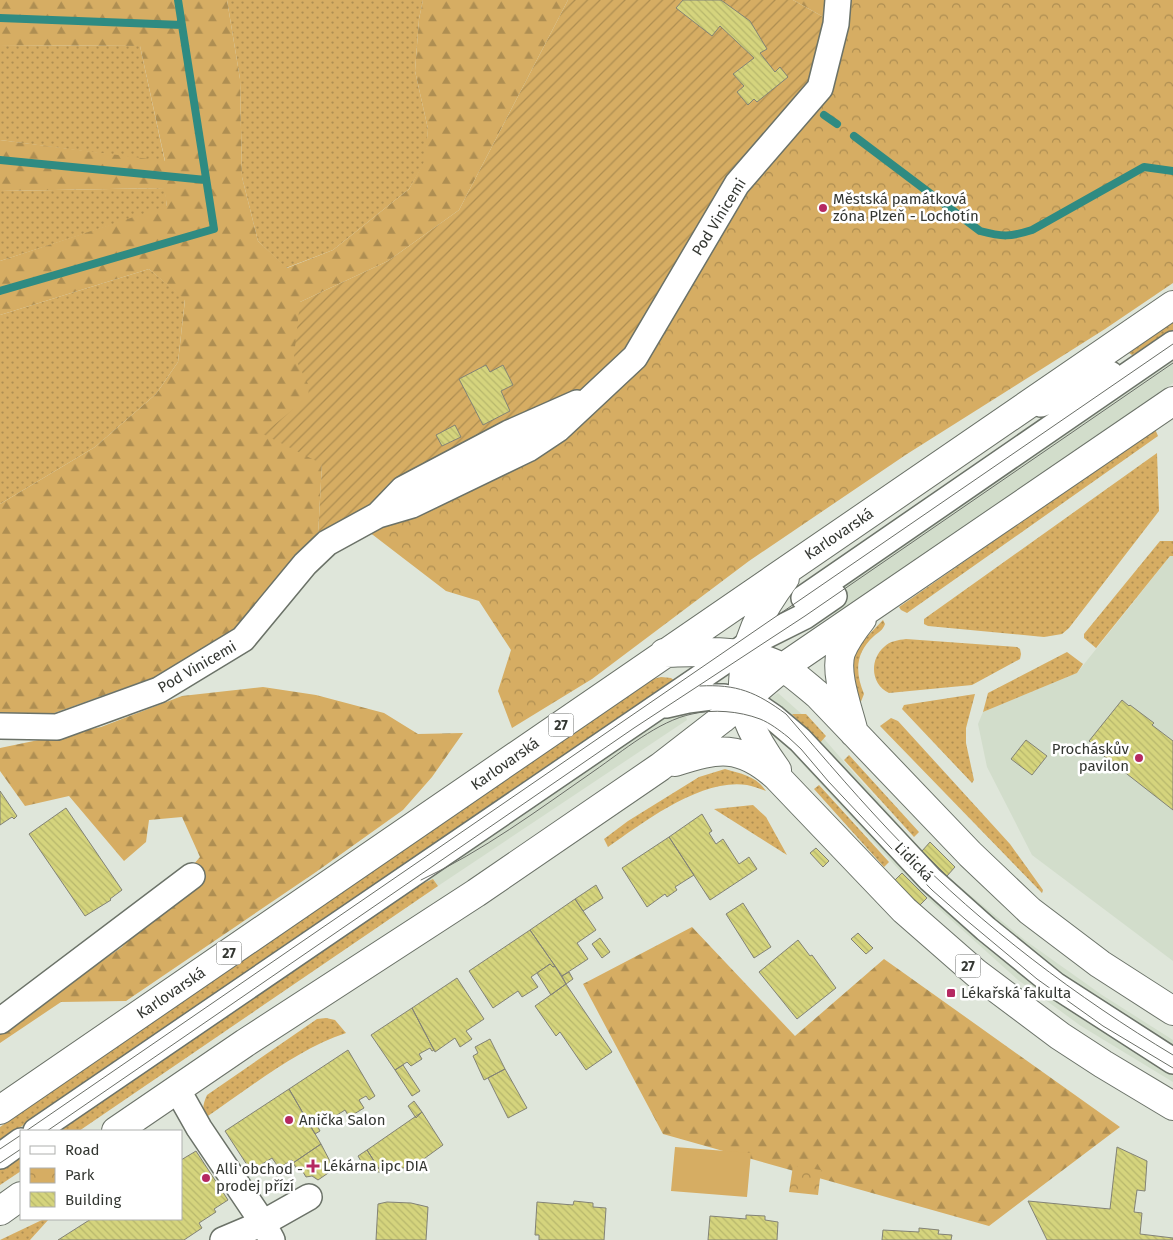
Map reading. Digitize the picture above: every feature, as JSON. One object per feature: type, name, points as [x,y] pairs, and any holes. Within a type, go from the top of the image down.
[{"type":"main road","name":"Karlovarská","points":[[0,1110],[1173,305]]},
{"type":"main road","points":[[117,1130],[245,1043],[476,893],[660,767],[722,719],[782,668],[1173,401]]},
{"type":"main road","points":[[791,792],[763,751],[747,719],[743,701],[743,667],[745,647],[771,597],[796,563]]},
{"type":"main road","points":[[855,734],[839,671],[841,654],[848,638],[861,620],[881,600]]},
{"type":"main road","points":[[664,653],[726,652],[745,647],[795,676],[818,695],[970,854],[1030,911],[1100,964],[1173,1011]]},
{"type":"main road","points":[[660,767],[710,752],[736,752],[763,764],[791,792]]},
{"type":"main road","name":"27","points":[[791,792],[904,910],[976,974],[1060,1036],[1173,1106]]},
{"type":"main road","points":[[0,1211],[20,1197]]},
{"type":"street","name":"Pod Vinicemi","points":[[0,726],[57,727],[159,690],[243,639],[305,564],[327,544],[378,515],[412,505],[528,449],[558,429],[635,358],[737,184],[820,88],[836,24],[838,0]]},
{"type":"street","name":"Karlovarská","points":[[1011,417],[1170,353]]},
{"type":"street","points":[[745,647],[805,616],[834,596],[1170,353]]},
{"type":"street","points":[[37,1130],[745,647],[1170,353]]},
{"type":"street","points":[[782,668],[834,596]]},
{"type":"street","name":"Lidická","points":[[653,708],[711,697],[751,702],[773,717],[800,740],[930,879],[986,928],[1055,984],[1173,1061]]},
{"type":"street","points":[[0,1021],[192,876]]},
{"type":"street","points":[[177,1089],[199,1128],[267,1231]]},
{"type":"street","points":[[0,1156],[20,1143]]},
{"type":"street","points":[[223,1240],[267,1231],[309,1197]]},
{"type":"shaded area","points":[[1173,338],[1173,383],[837,614],[832,613],[832,611],[806,621],[790,600]]},
{"type":"shaded area","points":[[1170,556],[1173,556],[1173,961],[1032,855],[987,767],[978,724],[983,712],[1077,673]]},
{"type":"shaded area","points":[[675,681],[687,720],[438,886],[433,879],[20,1130],[20,1156],[0,1170],[0,1141]]},
{"type":"shaded area","points":[[778,693],[805,717],[922,851],[947,876],[1026,941],[1102,995],[1173,1040],[1173,1082],[1081,1026],[1018,980],[927,898],[788,748],[768,732],[752,710]]},
{"type":"green space","points":[[0,0],[227,0],[240,79],[242,177],[258,241],[287,268],[333,250],[409,189],[425,160],[428,129],[415,71],[419,19],[423,0],[568,0],[459,210],[388,261],[300,302],[405,420],[322,464],[318,535],[235,631],[161,675],[43,717],[0,713],[0,504],[95,447],[156,394],[178,362],[185,300],[149,269],[0,315],[0,261],[167,206],[164,188],[0,191],[0,140],[165,161],[140,46],[0,45]]},
{"type":"green space","points":[[227,0],[423,0],[419,19],[415,71],[428,129],[426,160],[409,189],[333,250],[286,268],[258,241],[242,177],[240,79]]},
{"type":"green space","points":[[568,0],[793,0],[836,24],[820,88],[737,184],[635,357],[591,399],[318,535],[322,464],[263,434],[308,397],[309,386],[294,356],[300,302],[388,261],[459,210]]},
{"type":"green space","points":[[793,0],[838,0],[836,24]]},
{"type":"green space","points":[[838,0],[1173,0],[1173,283],[1105,329],[907,454],[749,561],[592,679],[512,728],[498,691],[511,650],[479,601],[446,591],[360,525],[570,413]]},
{"type":"green space","points":[[0,45],[140,46],[165,162],[0,140]]},
{"type":"green space","points":[[165,188],[167,207],[0,261],[0,191]]},
{"type":"green space","points":[[149,269],[185,299],[178,362],[156,394],[95,447],[0,504],[0,315]]},
{"type":"green space","points":[[1173,322],[1173,335],[1132,355],[1129,353]]},
{"type":"green space","points":[[1155,429],[1158,436],[907,613],[901,610],[899,607]]},
{"type":"green space","points":[[1157,453],[1159,511],[1069,628],[1062,634],[1044,637],[928,626],[924,624],[924,619]]},
{"type":"green space","points":[[1160,541],[1173,541],[1173,556],[1170,556],[1096,648],[1084,638],[1084,634]]},
{"type":"green space","points":[[883,620],[885,624],[883,628],[863,649],[858,663],[859,678],[864,694],[860,704],[850,666],[860,644]]},
{"type":"green space","points":[[906,639],[1017,647],[1020,649],[1021,654],[1020,659],[972,685],[889,693],[879,684],[874,672],[874,665],[879,652],[886,645],[894,641]]},
{"type":"green space","points":[[1067,652],[1083,664],[1077,673],[983,712],[988,693]]},
{"type":"green space","points":[[661,677],[671,678],[675,681],[0,1141],[0,1127],[653,679]]},
{"type":"green space","points":[[263,687],[316,695],[384,713],[418,734],[463,733],[432,777],[403,810],[316,872],[126,1001],[61,1002],[0,1043],[0,1031],[122,947],[200,857],[182,817],[149,820],[146,842],[124,861],[69,796],[25,806],[0,771],[0,748],[101,727],[182,696]]},
{"type":"green space","points":[[975,694],[966,728],[966,743],[974,780],[972,783],[902,709],[904,705]]},
{"type":"green space","points":[[792,714],[806,714],[826,736],[819,744]]},
{"type":"green space","points":[[891,718],[898,721],[1010,844],[1043,890],[1042,893],[880,726]]},
{"type":"green space","points":[[849,755],[919,832],[914,837],[844,760]]},
{"type":"green space","points":[[725,769],[753,779],[766,791],[747,785],[711,788],[674,804],[608,847],[604,839],[628,821],[699,777]]},
{"type":"green space","points":[[819,785],[889,862],[884,867],[814,789]]},
{"type":"green space","points":[[753,805],[766,817],[787,855],[714,809]]},
{"type":"green space","points":[[433,879],[438,886],[80,1130],[57,1130],[397,895]]},
{"type":"green space","points":[[692,927],[795,1036],[884,959],[1120,1127],[989,1226],[663,1134],[583,984]]},
{"type":"green space","points":[[317,1019],[335,1020],[346,1033],[291,1059],[205,1118],[203,1106],[207,1095]]},
{"type":"green space","points":[[675,1147],[751,1153],[747,1197],[671,1191]]},
{"type":"green space","points":[[20,1156],[20,1172],[0,1185],[0,1170]]},
{"type":"green space","points":[[793,1166],[821,1170],[818,1195],[789,1192]]},
{"type":"green space","points":[[42,1220],[48,1220],[30,1240],[0,1240]]},
{"type":"building","points":[[683,0],[721,0],[750,21],[767,49],[760,53],[775,72],[780,67],[788,77],[757,102],[754,99],[748,105],[737,92],[744,86],[733,74],[754,58],[720,26],[712,36],[676,8]]},
{"type":"building","points":[[486,365],[490,372],[503,365],[513,385],[501,391],[510,411],[483,425],[459,379]]},
{"type":"building","points":[[455,425],[461,437],[442,446],[436,435]]},
{"type":"building","name":"Procháskův pavilon","points":[[1122,700],[1154,723],[1152,725],[1173,741],[1173,810],[1095,749],[1096,747],[1089,741]]},
{"type":"building","points":[[1026,740],[1047,756],[1032,775],[1011,759]]},
{"type":"building","points":[[0,791],[17,816],[0,825]]},
{"type":"building","points":[[66,808],[122,890],[111,900],[85,916],[29,834]]},
{"type":"building","points":[[702,814],[712,831],[709,833],[716,844],[723,839],[739,864],[749,857],[757,869],[710,900],[669,837]]},
{"type":"building","points":[[669,837],[694,875],[675,887],[677,890],[667,897],[665,894],[647,907],[622,868]]},
{"type":"building","points":[[930,842],[955,867],[947,876],[922,851]]},
{"type":"building","points":[[816,848],[829,861],[823,867],[810,853]]},
{"type":"building","points":[[902,873],[927,898],[919,906],[894,881]]},
{"type":"building","points":[[596,885],[603,898],[583,911],[575,899]]},
{"type":"building","points":[[575,899],[596,930],[577,943],[588,959],[562,976],[530,930]]},
{"type":"building","points":[[743,903],[771,947],[754,958],[726,914]]},
{"type":"building","points":[[530,930],[555,966],[553,967],[550,964],[531,977],[538,987],[522,997],[518,991],[493,1008],[469,971]]},
{"type":"building","points":[[858,933],[873,948],[866,954],[851,939]]},
{"type":"building","points":[[600,938],[610,952],[602,958],[592,944]]},
{"type":"building","points":[[798,940],[810,956],[812,955],[836,988],[797,1019],[759,972]]},
{"type":"building","points":[[550,964],[553,967],[555,966],[566,984],[551,995],[537,973]]},
{"type":"building","points":[[569,972],[573,979],[566,984],[562,976]]},
{"type":"building","points":[[457,978],[484,1019],[466,1031],[472,1039],[460,1047],[455,1038],[435,1052],[412,1008]]},
{"type":"building","points":[[566,984],[612,1052],[586,1070],[560,1032],[556,1036],[535,1006]]},
{"type":"building","points":[[412,1008],[434,1050],[432,1051],[430,1048],[419,1054],[422,1059],[411,1066],[407,1062],[395,1070],[371,1035]]},
{"type":"building","points":[[490,1039],[505,1069],[484,1080],[473,1056],[478,1053],[475,1047]]},
{"type":"building","points":[[348,1050],[375,1096],[369,1100],[366,1096],[359,1100],[364,1108],[349,1117],[345,1110],[318,1127],[320,1131],[315,1134],[289,1089]]},
{"type":"building","points":[[403,1065],[420,1091],[412,1096],[395,1070]]},
{"type":"building","points":[[505,1069],[527,1108],[508,1118],[488,1078]]},
{"type":"building","points":[[289,1089],[321,1144],[293,1163],[292,1160],[279,1168],[272,1158],[251,1171],[225,1131]]},
{"type":"building","points":[[414,1101],[422,1112],[416,1118],[408,1106]]},
{"type":"building","points":[[422,1112],[443,1145],[414,1166],[381,1172],[367,1150]]},
{"type":"building","points":[[321,1144],[334,1169],[318,1180],[312,1176],[306,1177],[300,1167],[297,1169],[293,1163]]},
{"type":"building","points":[[1117,1147],[1147,1161],[1145,1191],[1137,1190],[1134,1212],[1142,1213],[1140,1234],[1173,1238],[1173,1240],[1047,1240],[1028,1201],[1110,1209]]},
{"type":"building","points":[[367,1150],[381,1172],[367,1172],[358,1156]]},
{"type":"building","points":[[196,1151],[228,1200],[214,1209],[216,1212],[199,1223],[202,1228],[184,1240],[58,1240],[89,1220],[182,1220],[182,1159]]},
{"type":"building","points":[[574,1201],[593,1203],[593,1207],[606,1208],[604,1240],[539,1240],[539,1235],[535,1235],[537,1202],[573,1205]]},
{"type":"building","points":[[387,1202],[411,1203],[428,1207],[426,1240],[376,1240],[378,1204]]},
{"type":"building","points":[[746,1215],[765,1216],[765,1220],[778,1222],[777,1240],[708,1240],[710,1216],[746,1219]]},
{"type":"building","points":[[919,1228],[939,1230],[938,1234],[952,1235],[951,1240],[882,1240],[883,1230],[919,1232]]},
{"type":"waterway","points":[[0,291],[214,229],[178,0]]},
{"type":"waterway","points":[[0,18],[182,25]]},
{"type":"waterway","points":[[824,115],[837,124]]},
{"type":"waterway","points":[[854,136],[980,231],[1001,235],[1012,235],[1032,230],[1144,167],[1173,171]]},
{"type":"waterway","points":[[0,160],[206,180]]},
{"type":"tram line","points":[[27,1130],[1173,344]]},
{"type":"tram line","points":[[48,1130],[634,728],[805,616],[1173,363]]},
{"type":"tram line","points":[[700,686],[725,686],[746,691],[765,700],[786,714],[844,781],[934,876],[1032,959],[1102,1010],[1173,1055]]},
{"type":"tram line","points":[[421,880],[488,843],[641,738],[666,723],[700,712],[717,711],[752,716],[774,727],[801,749],[828,781],[890,847],[932,890],[965,919],[1037,979],[1103,1026],[1173,1068]]},
{"type":"tram line","points":[[0,1149],[20,1136]]},
{"type":"tram line","points":[[0,1163],[20,1150]]},
{"type":"place","name":"Městská památková zóna Plzeň - Lochotín","points":[[823,208]]},
{"type":"place","name":"Procháskův pavilon","points":[[1139,758]]},
{"type":"place","name":"Lékařská fakulta","points":[[951,993]]},
{"type":"place","name":"Anička Salon","points":[[289,1120]]},
{"type":"place","name":"Lékárna ipc DIA","points":[[313,1166]]},
{"type":"place","name":"Alli obchod - prodej přízí","points":[[206,1178]]}]
